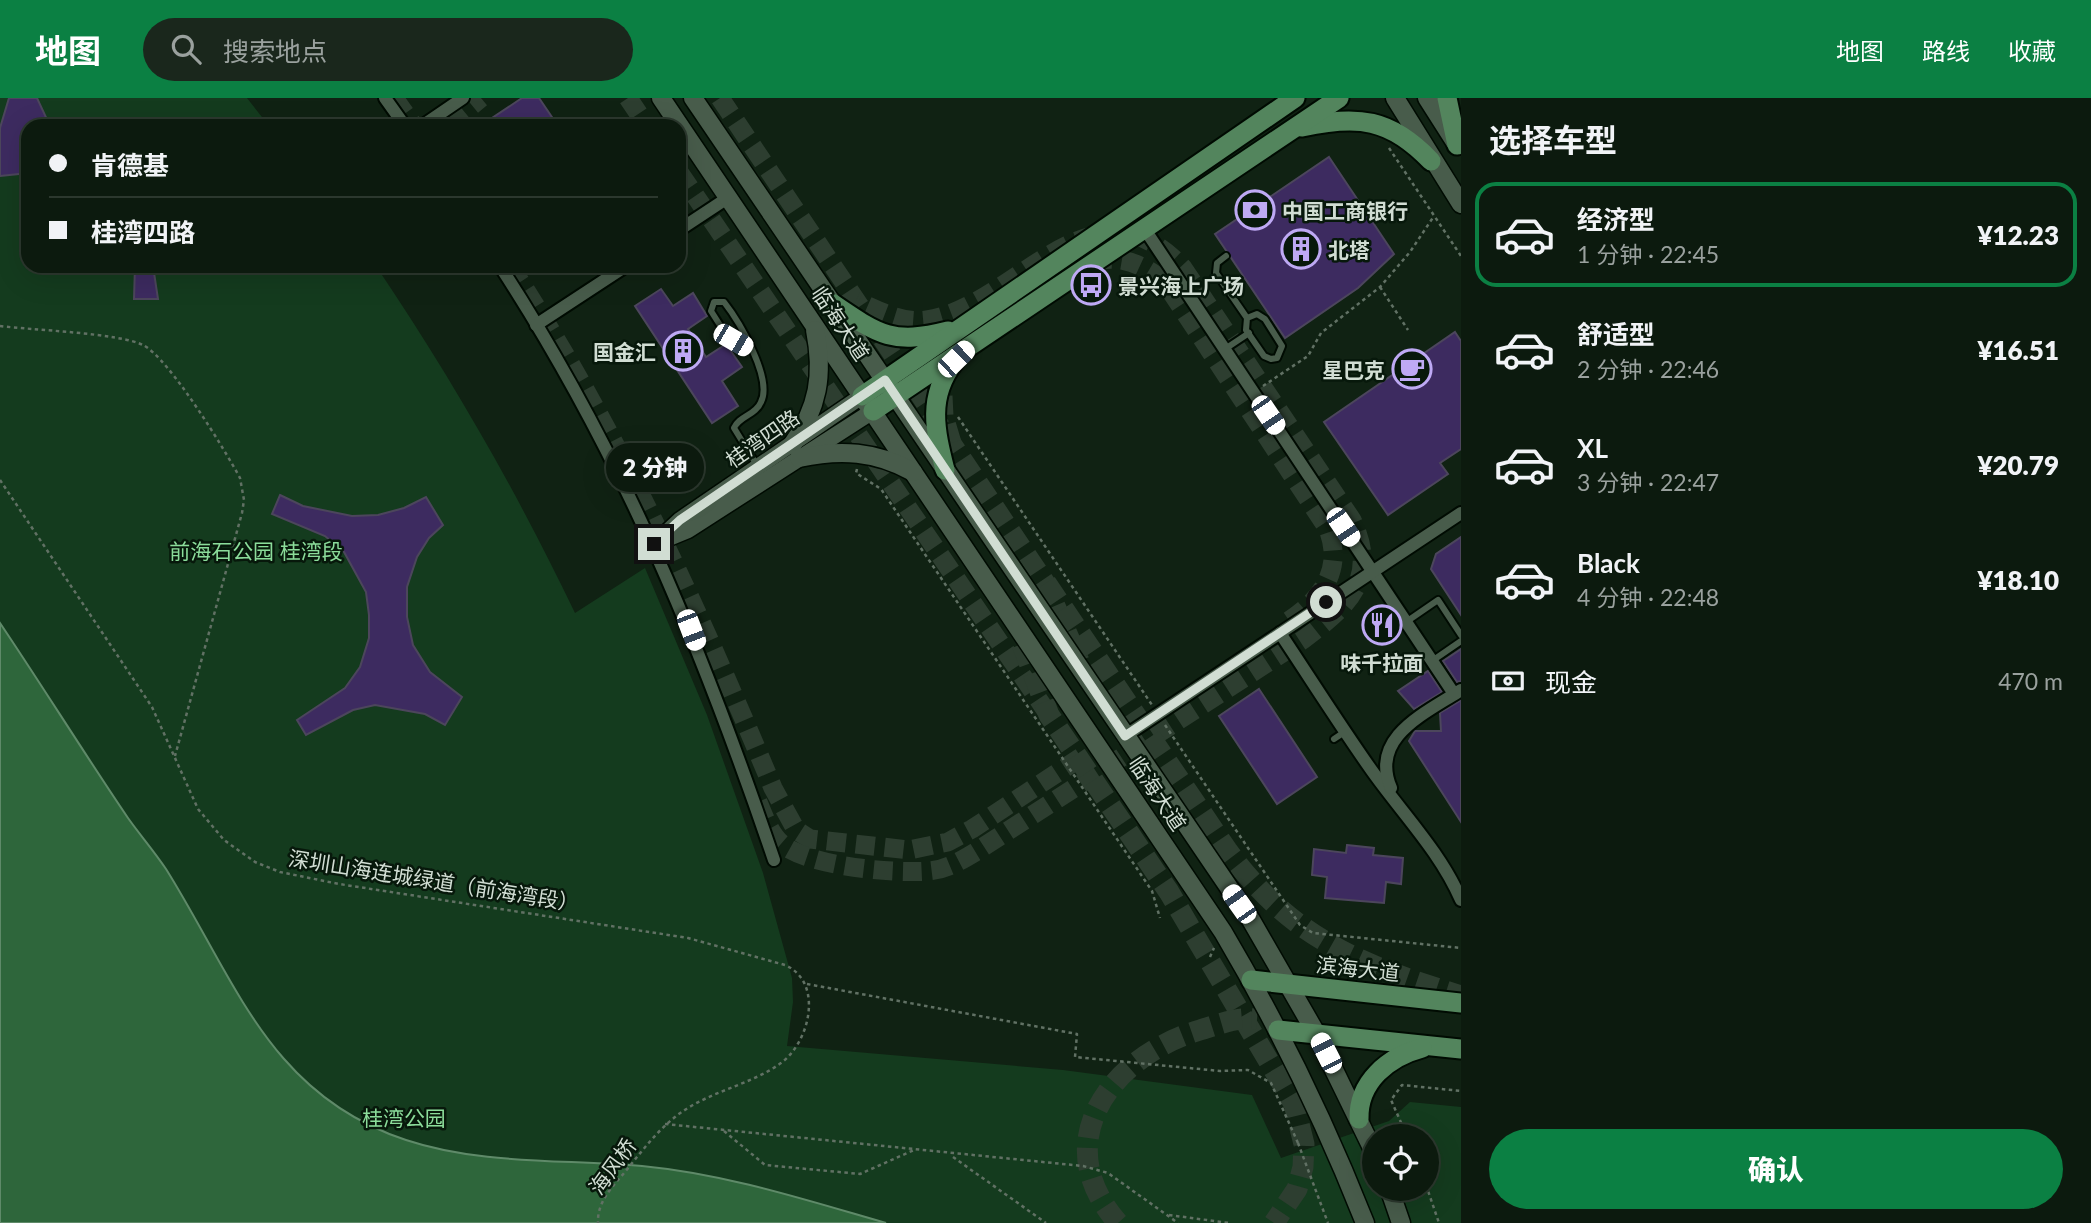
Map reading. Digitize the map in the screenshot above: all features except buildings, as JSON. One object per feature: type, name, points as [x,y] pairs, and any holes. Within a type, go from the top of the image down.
[{"type":"main road","name":"临海大道","points":[[661,98],[675,119]]},
{"type":"main road","name":"临海大道","points":[[693,98],[1251,920],[1316,1033],[1362,1126]]},
{"type":"main road","name":"桂湾四路","points":[[867,403],[967,336],[1295,98]]},
{"type":"main road","name":"桂湾四路","points":[[967,336],[1144,228],[1287,130],[1339,98]]},
{"type":"main road","points":[[1395,98],[1431,161],[1461,204]]},
{"type":"main road","points":[[1427,98],[1459,148]]},
{"type":"main road","points":[[1447,98],[1459,148]]},
{"type":"main road","points":[[1287,130],[1341,120],[1382,124],[1402,134],[1431,161]]},
{"type":"main road","name":"临海大道","points":[[686,134],[1177,860],[1251,980],[1278,1030],[1327,1132],[1364,1223]]},
{"type":"main road","points":[[832,303],[880,333],[898,339],[967,336]]},
{"type":"main road","points":[[813,324],[821,370],[812,412],[795,452],[861,453],[889,461],[914,473]]},
{"type":"main road","points":[[945,470],[935,427],[937,393],[943,376],[967,336]]},
{"type":"main road","name":"滨海大道","points":[[1251,980],[1461,1003]]},
{"type":"main road","points":[[1278,1030],[1461,1049]]},
{"type":"main road","points":[[1359,1119],[1359,1104],[1364,1092],[1380,1069],[1397,1058],[1430,1046]]},
{"type":"main road","points":[[1393,1201],[1401,1223]]},
{"type":"street","points":[[385,98],[400,119]]},
{"type":"street","points":[[432,119],[463,98]]},
{"type":"street","points":[[686,225],[729,197]]},
{"type":"street","points":[[1144,228],[1432,661],[1457,692],[1403,729],[1388,748],[1386,769],[1395,798]]},
{"type":"street","points":[[504,273],[591,419],[654,544],[732,737],[774,860]]},
{"type":"street","points":[[536,325],[615,273]]},
{"type":"street","name":"桂湾四路","points":[[654,544],[688,530],[867,403]]},
{"type":"street","name":"桂湾四路","points":[[654,544],[680,520],[759,468],[795,452]]},
{"type":"street","points":[[1125,736],[1461,513]]},
{"type":"street","points":[[1280,633],[1371,770],[1395,798],[1457,884],[1461,900]]},
{"type":"lane","points":[[1226,256],[1217,262],[1215,269],[1247,318],[1245,327],[1265,356],[1270,359],[1280,355],[1281,342],[1263,317],[1254,314],[1247,318]]},
{"type":"lane","points":[[749,349],[725,333],[711,311],[714,302],[719,300],[725,304],[745,333],[749,349],[762,375],[764,395],[756,410],[734,428],[759,468]]},
{"type":"lane","points":[[1225,349],[1249,333]]},
{"type":"lane","points":[[1406,622],[1438,600],[1461,635]]},
{"type":"lane","points":[[1432,661],[1461,641]]},
{"type":"lane","points":[[1334,739],[1346,731]]},
{"type":"path","points":[[1388,147],[1461,256]]},
{"type":"path","points":[[1254,393],[1308,356],[1321,333],[1380,287],[1410,252],[1434,216]]},
{"type":"path","points":[[1380,287],[1408,330]]},
{"type":"path","points":[[0,326],[122,340],[143,345],[162,360],[240,478],[244,500],[242,513],[175,757]]},
{"type":"path","points":[[958,417],[1300,925],[1313,933],[1461,947]]},
{"type":"path","points":[[856,473],[881,489],[1152,891],[1160,918]]},
{"type":"path","name":"深圳山海连城绿道（前海湾段）","points":[[0,480],[152,707],[189,791],[209,825],[238,851],[280,872],[688,938],[785,965],[799,973],[807,984]]},
{"type":"path","points":[[1210,957],[1214,948]]},
{"type":"path","points":[[807,984],[866,998],[1077,1034],[1075,1056],[1220,1071],[1248,1070],[1271,1083],[1298,1143],[1328,1223]]},
{"type":"path","name":"海风桥","points":[[598,1223],[600,1208],[609,1192],[665,1124],[695,1104],[769,1070],[787,1057],[799,1043],[811,999],[807,984]]},
{"type":"path","points":[[1402,1124],[1391,1100],[1402,1085],[1461,1091]]},
{"type":"path","points":[[665,1124],[1098,1169],[1120,1181],[1178,1223]]},
{"type":"path","points":[[724,1132],[765,1164],[860,1174],[914,1150]]},
{"type":"path","points":[[950,1155],[1046,1223]]},
{"type":"path","points":[[1431,1201],[1439,1223]]},
{"type":"path","points":[[1166,1214],[1229,1223]]},
{"type":"green space","name":"前海石公园 桂湾段","points":[[0,98],[247,98],[264,119],[21,119],[21,273],[381,273],[431,350],[482,436],[575,613],[645,568],[707,715],[763,873],[792,978],[793,1002],[787,1046],[1063,1070],[1252,1095],[1281,1158],[1362,1130],[1362,1201],[1439,1201],[1439,1124],[1380,1124],[1389,1121],[1410,1102],[1461,1107],[1461,1223],[332,1223],[164,866],[129,819],[0,623]]},
{"type":"shaded area","points":[[0,623],[128,818],[166,869],[260,1029],[288,1063],[320,1094],[359,1120],[406,1140],[434,1148],[523,1160],[642,1166],[704,1175],[886,1223],[0,1223]]},
{"type":"tunnel","points":[[394,98],[409,119]]},
{"type":"tunnel","points":[[457,119],[481,98]]},
{"type":"tunnel","points":[[628,98],[642,119]]},
{"type":"tunnel","points":[[720,98],[1046,583],[1080,661]]},
{"type":"tunnel","points":[[686,182],[1049,715]]},
{"type":"tunnel","points":[[758,802],[778,840],[794,852],[811,858],[852,867],[894,871],[928,871],[947,867],[977,851],[1304,639],[1346,602],[1361,575],[1360,541],[1352,520],[1183,268],[1150,242],[1118,233],[1086,238],[1055,252],[960,310],[927,320],[899,318],[856,301]]},
{"type":"tunnel","points":[[1093,261],[1113,259],[1131,262],[1164,281],[1328,529],[1333,558],[1326,583],[1310,604],[1287,622]]},
{"type":"tunnel","points":[[514,273],[586,391],[654,521],[773,788],[796,830],[810,839],[909,850],[948,842],[1136,721]]},
{"type":"tunnel","points":[[969,338],[1024,298]]},
{"type":"tunnel","points":[[943,396],[944,416],[952,443]]},
{"type":"tunnel","points":[[1046,583],[1227,850],[1277,906],[1303,927],[1359,959],[1461,996]]},
{"type":"tunnel","points":[[1022,644],[1049,715],[1169,892],[1294,1104],[1304,1144],[1303,1167],[1297,1189],[1274,1223]]},
{"type":"tunnel","points":[[1118,1223],[1097,1192],[1088,1162],[1089,1133],[1099,1106],[1116,1081],[1140,1060],[1168,1042],[1228,1022],[1257,1019]]},
{"type":"place","name":"中国工商银行","points":[[1255,210]]},
{"type":"place","name":"北塔","points":[[1301,249]]},
{"type":"place","name":"景兴海上广场","points":[[1091,285]]},
{"type":"place","name":"国金汇","points":[[683,351]]},
{"type":"place","name":"星巴克","points":[[1412,369]]},
{"type":"place","name":"味千拉面","points":[[1382,625]]},
{"type":"route","points":[[654,544],[680,520],[885,380],[1125,736],[1326,602]]},
{"type":"park label","name":"桂湾公园","points":[[404,1117]]}]
